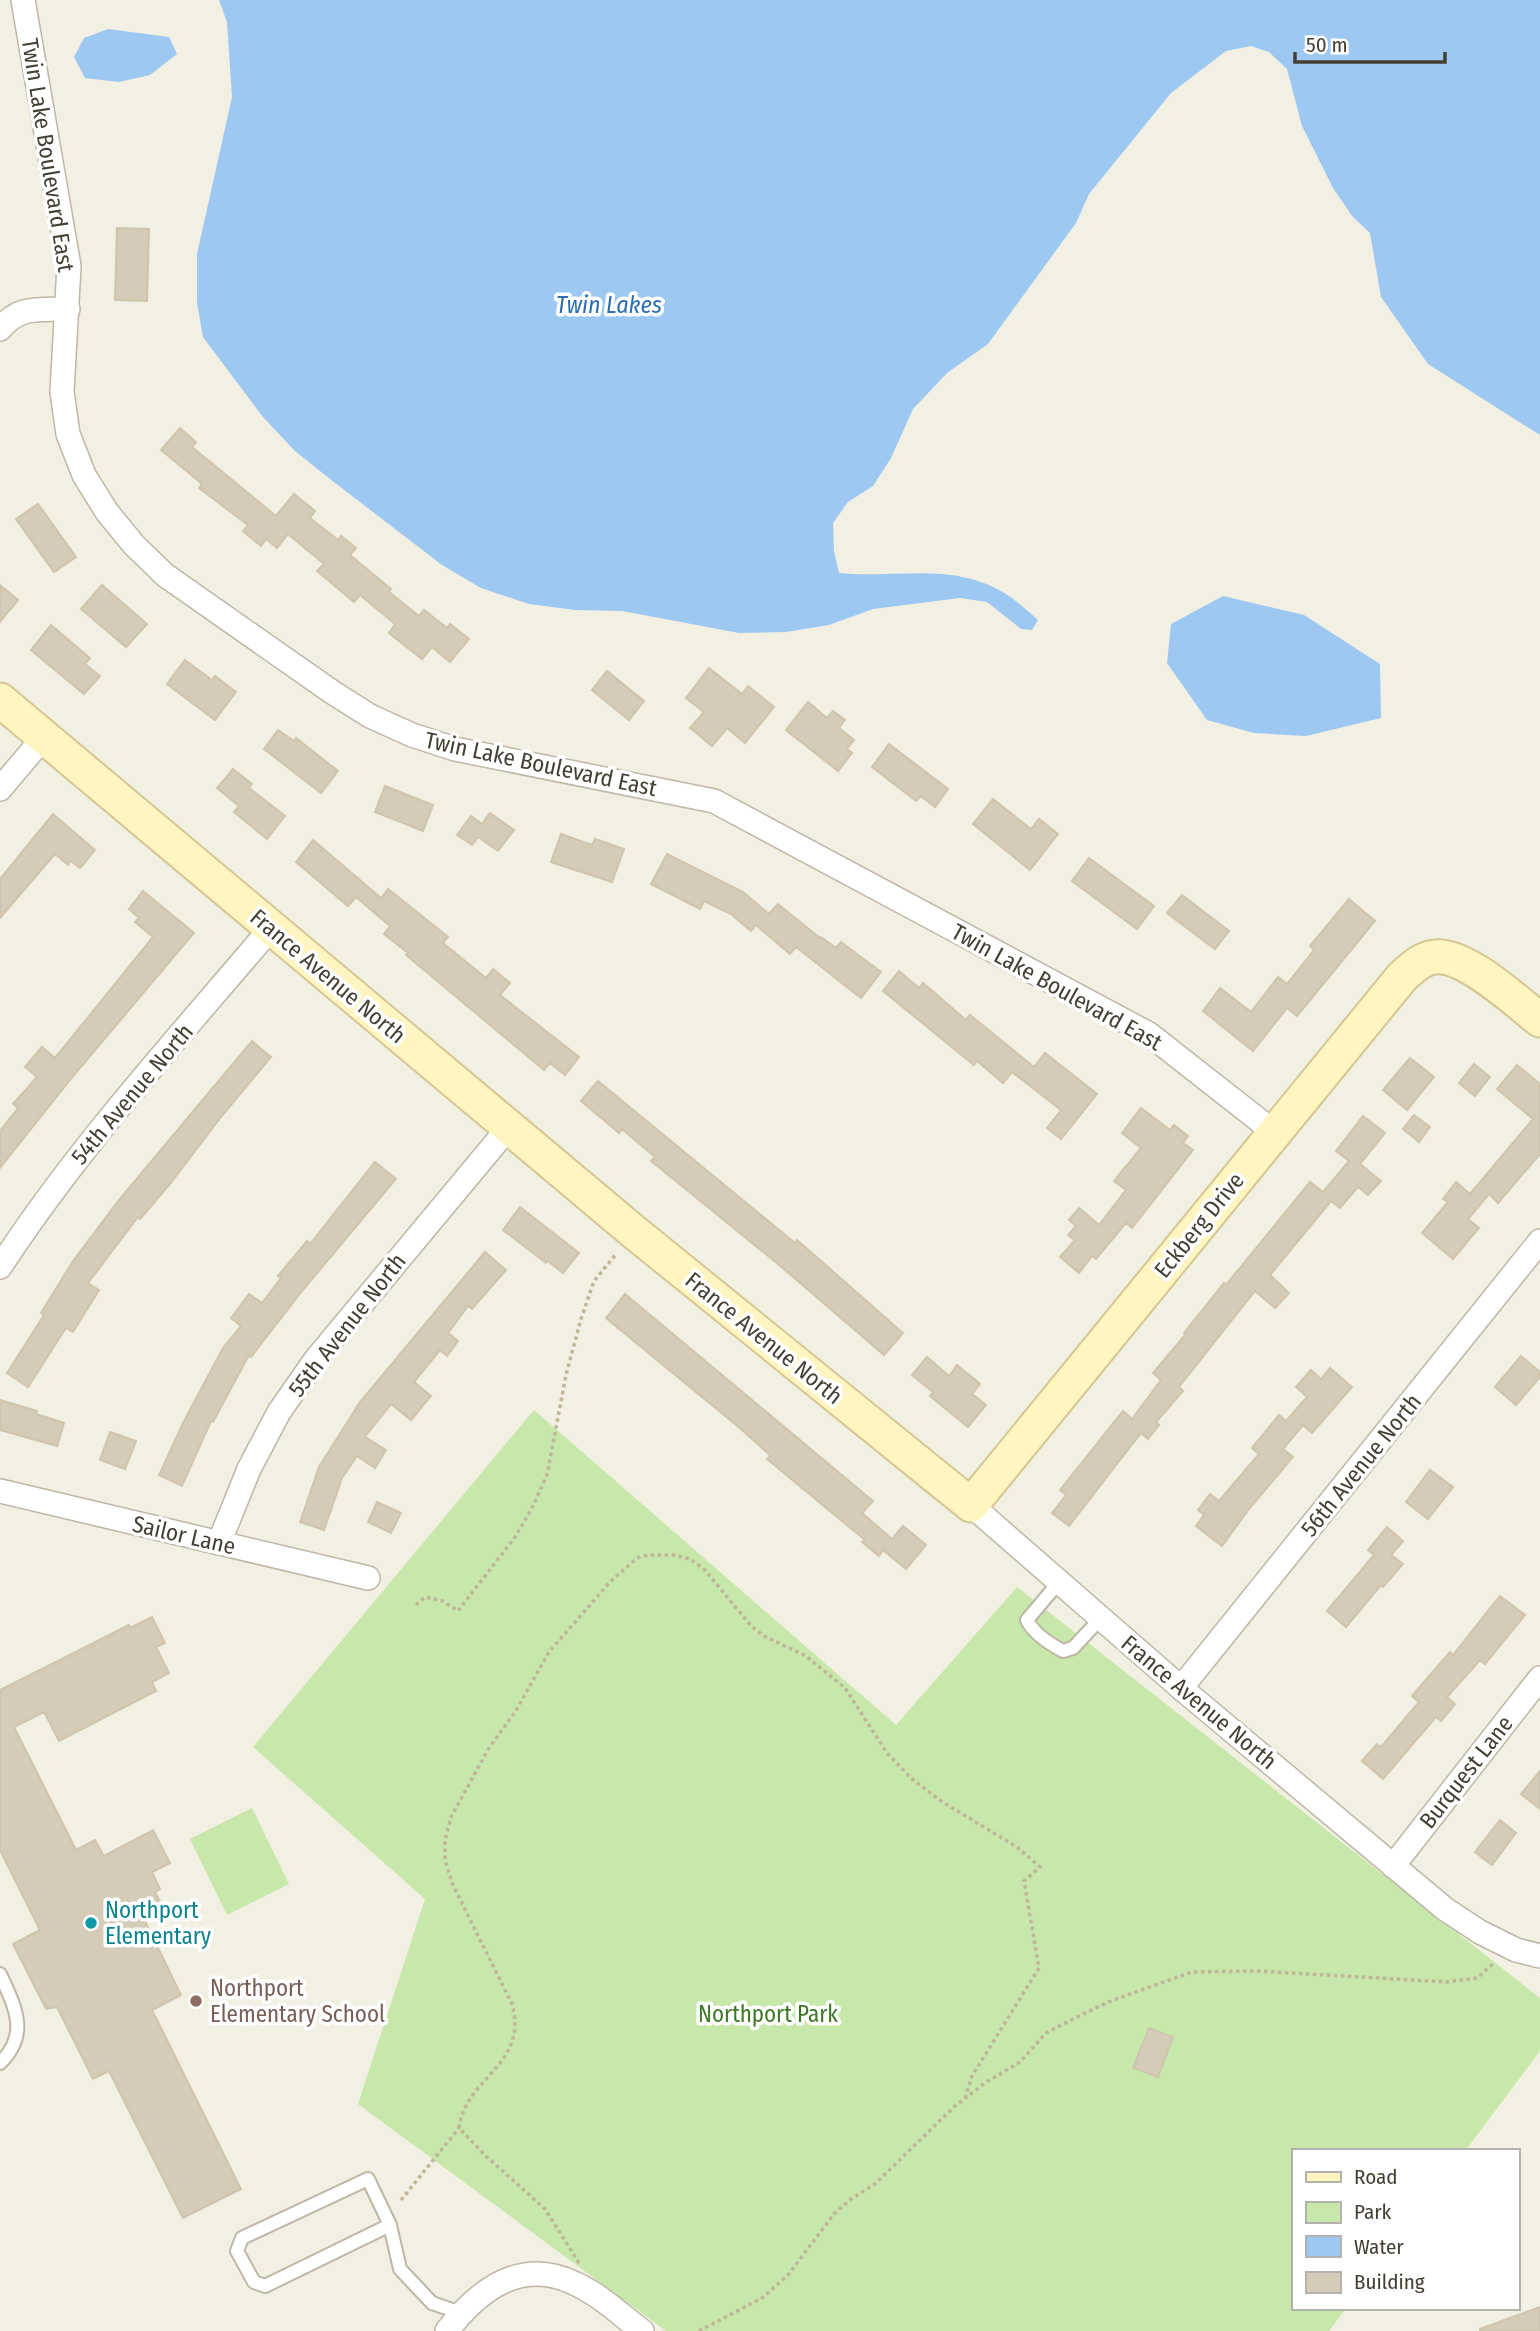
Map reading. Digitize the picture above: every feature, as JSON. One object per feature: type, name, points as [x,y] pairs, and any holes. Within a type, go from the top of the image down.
[{"type":"street","name":"Twin Lake Boulevard East","points":[[23,0],[69,265],[68,309],[62,348],[62,392],[68,434],[84,475],[107,512],[134,545],[165,575],[332,692],[370,716],[412,736],[454,750],[714,802],[1149,1034],[1274,1132]]},
{"type":"street","points":[[3,318],[22,310],[68,309]]},
{"type":"street","name":"France Avenue North","points":[[0,700],[634,1232],[971,1505],[1181,1688],[1392,1866],[1445,1909],[1480,1932],[1511,1948],[1540,1956]]},
{"type":"street","points":[[0,789],[44,737]]},
{"type":"street","name":"54th Avenue North","points":[[0,1267],[76,1160],[271,928]]},
{"type":"street","name":"Eckberg Drive","points":[[971,1505],[1274,1132],[1402,977],[1418,963],[1436,956],[1457,961],[1485,978],[1540,1020]]},
{"type":"street","name":"55th Avenue North","points":[[219,1543],[249,1469],[279,1412],[316,1359],[509,1127]]},
{"type":"street","name":"56th Avenue North","points":[[1181,1688],[1540,1241]]},
{"type":"street","name":"Sailor Lane","points":[[0,1491],[369,1578]]},
{"type":"street","name":"Burquest Lane","points":[[1392,1866],[1540,1678]]},
{"type":"street","points":[[454,2322],[479,2295],[502,2281],[551,2275],[575,2283],[597,2296],[642,2331]]},
{"type":"lane","points":[[1059,1582],[1027,1620],[1029,1625],[1053,1646],[1063,1651],[1073,1648],[1101,1618]]},
{"type":"lane","points":[[0,1974],[17,2012],[17,2041],[0,2063]]},
{"type":"lane","points":[[390,2225],[265,2286],[254,2282],[237,2251],[242,2238],[368,2179],[390,2225],[400,2269],[454,2322]]},
{"type":"path","points":[[416,1605],[425,1597],[443,1601],[458,1611],[515,1537],[533,1508],[547,1475],[566,1375],[580,1319],[594,1281],[634,1232]]},
{"type":"path","points":[[401,2200],[459,2128],[465,2106],[505,2056],[516,2025],[512,2004],[452,1883],[445,1860],[445,1840],[451,1817],[489,1748],[515,1712],[549,1652],[625,1567],[637,1558],[661,1553],[690,1559],[705,1570],[751,1626],[764,1636],[806,1656],[845,1688],[887,1753],[912,1779],[941,1801],[1017,1847],[1040,1867],[1024,1881],[1039,1968],[972,2076],[965,2098]]},
{"type":"path","points":[[699,2331],[762,2298],[788,2275],[834,2214],[875,2184],[965,2098],[1020,2062],[1046,2033],[1113,2000],[1192,1972],[1257,1971],[1447,1982],[1477,1978],[1511,1948]]},
{"type":"path","points":[[459,2128],[486,2157],[545,2208],[597,2296]]},
{"type":"green space","name":"Northport Park","points":[[534,1410],[896,1725],[1017,1587],[1540,1998],[1540,2051],[1466,2149],[1292,2149],[1292,2310],[1345,2310],[1329,2331],[666,2331],[358,2104],[425,1899],[253,1747]]},
{"type":"green space","points":[[252,1808],[289,1884],[227,1915],[190,1839]]},
{"type":"water","name":"Twin Lakes","points":[[219,0],[1540,0],[1540,435],[1428,364],[1381,297],[1370,233],[1352,216],[1333,188],[1302,126],[1287,69],[1269,52],[1251,46],[1226,51],[1171,93],[1089,194],[1076,223],[988,344],[947,373],[913,409],[891,458],[873,486],[848,502],[833,523],[834,551],[839,573],[926,573],[968,578],[1009,596],[1038,620],[1032,630],[1021,629],[987,602],[960,598],[873,609],[829,625],[786,632],[739,633],[622,611],[575,610],[529,604],[481,588],[442,565],[295,451],[263,417],[203,337],[197,303],[197,254],[232,97],[227,22]]},
{"type":"water","points":[[108,29],[169,37],[177,54],[150,75],[119,82],[85,78],[74,57],[84,38]]},
{"type":"water","points":[[1223,596],[1304,615],[1380,664],[1381,718],[1306,736],[1254,733],[1207,720],[1167,663],[1171,624]]},
{"type":"building","points":[[117,228],[149,229],[147,301],[115,300]]},
{"type":"building","points":[[180,428],[196,442],[192,447],[276,516],[294,494],[315,511],[310,518],[338,540],[341,536],[356,548],[350,555],[391,589],[389,592],[419,616],[424,610],[447,628],[450,624],[469,639],[450,662],[432,647],[422,659],[389,633],[395,624],[360,595],[354,602],[317,571],[324,564],[288,534],[277,548],[266,539],[261,546],[243,531],[248,525],[199,488],[202,484],[161,450]]},
{"type":"building","points":[[38,504],[76,557],[54,572],[16,519]]},
{"type":"building","points":[[0,585],[18,600],[0,622]]},
{"type":"building","points":[[102,585],[147,624],[126,647],[81,609]]},
{"type":"building","points":[[51,625],[90,658],[85,664],[100,676],[84,694],[31,650]]},
{"type":"building","points":[[185,660],[212,680],[215,676],[236,692],[215,720],[167,684]]},
{"type":"building","points":[[709,668],[742,694],[748,686],[774,707],[745,743],[727,728],[712,746],[690,728],[704,712],[686,698]]},
{"type":"building","points":[[607,671],[644,701],[629,720],[592,690]]},
{"type":"building","points":[[808,702],[827,718],[833,711],[845,720],[839,728],[854,740],[847,749],[852,753],[838,771],[786,730]]},
{"type":"building","points":[[278,730],[294,741],[296,738],[338,771],[321,793],[264,749]]},
{"type":"building","points":[[889,744],[948,789],[935,807],[921,796],[916,801],[872,767]]},
{"type":"building","points":[[233,769],[252,784],[249,788],[285,816],[267,839],[234,812],[239,806],[217,788]]},
{"type":"building","points":[[385,786],[433,805],[423,831],[375,812]]},
{"type":"building","points":[[993,799],[1031,829],[1039,819],[1058,834],[1030,870],[973,824]]},
{"type":"building","points":[[490,813],[514,830],[498,851],[478,837],[472,845],[457,835],[471,816],[482,824]]},
{"type":"building","points":[[53,814],[95,850],[80,868],[71,861],[68,865],[55,854],[0,918],[0,879]]},
{"type":"building","points":[[561,834],[592,845],[595,839],[624,849],[612,882],[551,862]]},
{"type":"building","points":[[313,840],[381,898],[388,889],[448,937],[443,943],[486,978],[493,969],[510,983],[500,995],[579,1057],[565,1075],[550,1063],[544,1070],[406,955],[408,953],[384,934],[390,926],[356,897],[348,906],[296,862]]},
{"type":"building","points":[[667,854],[743,892],[769,914],[778,904],[820,938],[836,948],[841,942],[881,972],[861,998],[796,947],[790,954],[756,925],[751,931],[731,914],[704,901],[700,909],[651,884]]},
{"type":"building","points":[[1089,858],[1154,906],[1137,929],[1072,881]]},
{"type":"building","points":[[143,891],[194,933],[74,1075],[0,1168],[0,1131],[18,1108],[13,1104],[37,1077],[25,1067],[42,1047],[55,1058],[153,937],[135,922],[139,918],[129,909]]},
{"type":"building","points":[[1182,895],[1229,931],[1215,949],[1167,913]]},
{"type":"building","points":[[1349,899],[1375,921],[1297,1016],[1287,1008],[1253,1051],[1203,1011],[1220,988],[1251,1012],[1278,977],[1287,984],[1314,950],[1310,946]]},
{"type":"building","points":[[899,971],[919,988],[923,983],[966,1020],[970,1015],[1034,1067],[1045,1053],[1097,1094],[1061,1139],[1047,1128],[1061,1110],[1012,1072],[1003,1083],[977,1061],[974,1065],[883,991]]},
{"type":"building","points":[[252,1041],[271,1057],[169,1185],[140,1219],[138,1217],[88,1283],[99,1290],[73,1332],[66,1328],[28,1387],[7,1373],[44,1315],[41,1313],[73,1261],[118,1201]]},
{"type":"building","points":[[1410,1058],[1434,1077],[1407,1110],[1383,1090]]},
{"type":"building","points":[[1474,1064],[1490,1077],[1475,1096],[1459,1083]]},
{"type":"building","points":[[1517,1065],[1540,1084],[1540,1154],[1498,1203],[1489,1194],[1468,1219],[1479,1228],[1453,1259],[1422,1233],[1448,1202],[1443,1199],[1456,1182],[1470,1194],[1533,1119],[1497,1089]]},
{"type":"building","points":[[598,1081],[795,1243],[797,1240],[903,1333],[884,1355],[778,1264],[651,1161],[655,1157],[622,1129],[619,1133],[581,1101]]},
{"type":"building","points":[[1141,1108],[1170,1130],[1174,1125],[1188,1136],[1183,1143],[1193,1150],[1132,1228],[1126,1223],[1096,1259],[1092,1256],[1079,1273],[1060,1257],[1075,1240],[1068,1235],[1076,1226],[1069,1220],[1079,1208],[1099,1225],[1126,1190],[1114,1181],[1141,1148],[1122,1133]]},
{"type":"building","points":[[1414,1115],[1430,1127],[1419,1142],[1403,1129]]},
{"type":"building","points":[[1363,1116],[1385,1133],[1360,1164],[1381,1181],[1368,1195],[1358,1187],[1340,1208],[1331,1201],[1270,1275],[1289,1293],[1275,1308],[1255,1291],[1179,1387],[1183,1391],[1156,1422],[1159,1425],[1148,1439],[1141,1433],[1069,1526],[1052,1513],[1066,1495],[1060,1490],[1123,1411],[1132,1419],[1161,1380],[1153,1373],[1224,1283],[1226,1285],[1310,1182],[1323,1192],[1349,1161],[1336,1151]]},
{"type":"building","points":[[375,1162],[396,1179],[302,1291],[251,1357],[249,1355],[213,1422],[211,1421],[182,1486],[159,1475],[223,1348],[241,1326],[231,1318],[249,1294],[262,1303],[281,1278],[278,1276],[307,1241],[310,1244]]},
{"type":"building","points":[[520,1207],[579,1253],[563,1273],[503,1230]]},
{"type":"building","points":[[485,1252],[506,1270],[472,1309],[468,1306],[448,1333],[458,1341],[447,1356],[440,1350],[414,1382],[431,1396],[411,1420],[391,1404],[365,1437],[386,1450],[375,1468],[357,1456],[342,1478],[324,1530],[300,1522],[319,1467],[360,1402]]},
{"type":"building","points":[[625,1294],[873,1501],[862,1513],[892,1539],[903,1526],[926,1545],[906,1569],[883,1550],[879,1556],[862,1542],[865,1540],[767,1459],[771,1456],[741,1429],[606,1318]]},
{"type":"building","points":[[1521,1356],[1540,1372],[1540,1377],[1516,1405],[1495,1387]]},
{"type":"building","points":[[927,1357],[949,1376],[957,1365],[980,1384],[972,1394],[986,1405],[968,1427],[930,1396],[933,1392],[912,1375]]},
{"type":"building","points":[[1330,1368],[1352,1387],[1312,1433],[1303,1425],[1283,1449],[1293,1457],[1222,1546],[1196,1526],[1204,1515],[1198,1510],[1210,1494],[1219,1501],[1259,1454],[1252,1448],[1279,1415],[1286,1421],[1307,1397],[1296,1387],[1311,1370],[1321,1379]]},
{"type":"building","points":[[0,1400],[37,1411],[36,1414],[64,1423],[57,1446],[0,1430]]},
{"type":"building","points":[[110,1432],[136,1441],[125,1469],[100,1460]]},
{"type":"building","points":[[1430,1470],[1453,1487],[1428,1519],[1406,1502]]},
{"type":"building","points":[[377,1502],[401,1513],[391,1533],[368,1522]]},
{"type":"building","points":[[1387,1527],[1403,1541],[1391,1555],[1403,1564],[1383,1587],[1381,1585],[1346,1627],[1327,1611],[1374,1555],[1368,1550]]},
{"type":"building","points":[[1500,1596],[1525,1615],[1485,1664],[1480,1660],[1447,1697],[1455,1704],[1441,1721],[1436,1717],[1383,1779],[1362,1761],[1377,1744],[1381,1747],[1419,1702],[1412,1696],[1450,1652],[1453,1655]]},
{"type":"building","name":"Northport Elementary","points":[[152,1617],[165,1643],[156,1647],[169,1673],[152,1682],[156,1691],[59,1741],[44,1712],[14,1727],[76,1850],[95,1840],[104,1856],[153,1830],[170,1863],[152,1872],[160,1889],[155,1892],[162,1905],[142,1915],[181,1995],[152,2010],[241,2189],[183,2218],[109,2071],[93,2079],[57,2007],[46,2009],[13,1944],[40,1930],[0,1850],[0,1690],[129,1625],[130,1628]]},
{"type":"building","points":[[1540,1771],[1540,1809],[1521,1794]]},
{"type":"building","points":[[1500,1820],[1516,1833],[1492,1865],[1475,1852]]},
{"type":"building","points":[[1149,2028],[1173,2037],[1158,2077],[1133,2068]]},
{"type":"building","points":[[1540,2307],[1540,2331],[1480,2331],[1480,2329]]},
{"type":"place","name":"Northport Elementary","points":[[91,1923]]},
{"type":"place","name":"Northport Elementary School","points":[[196,2001]]}]
